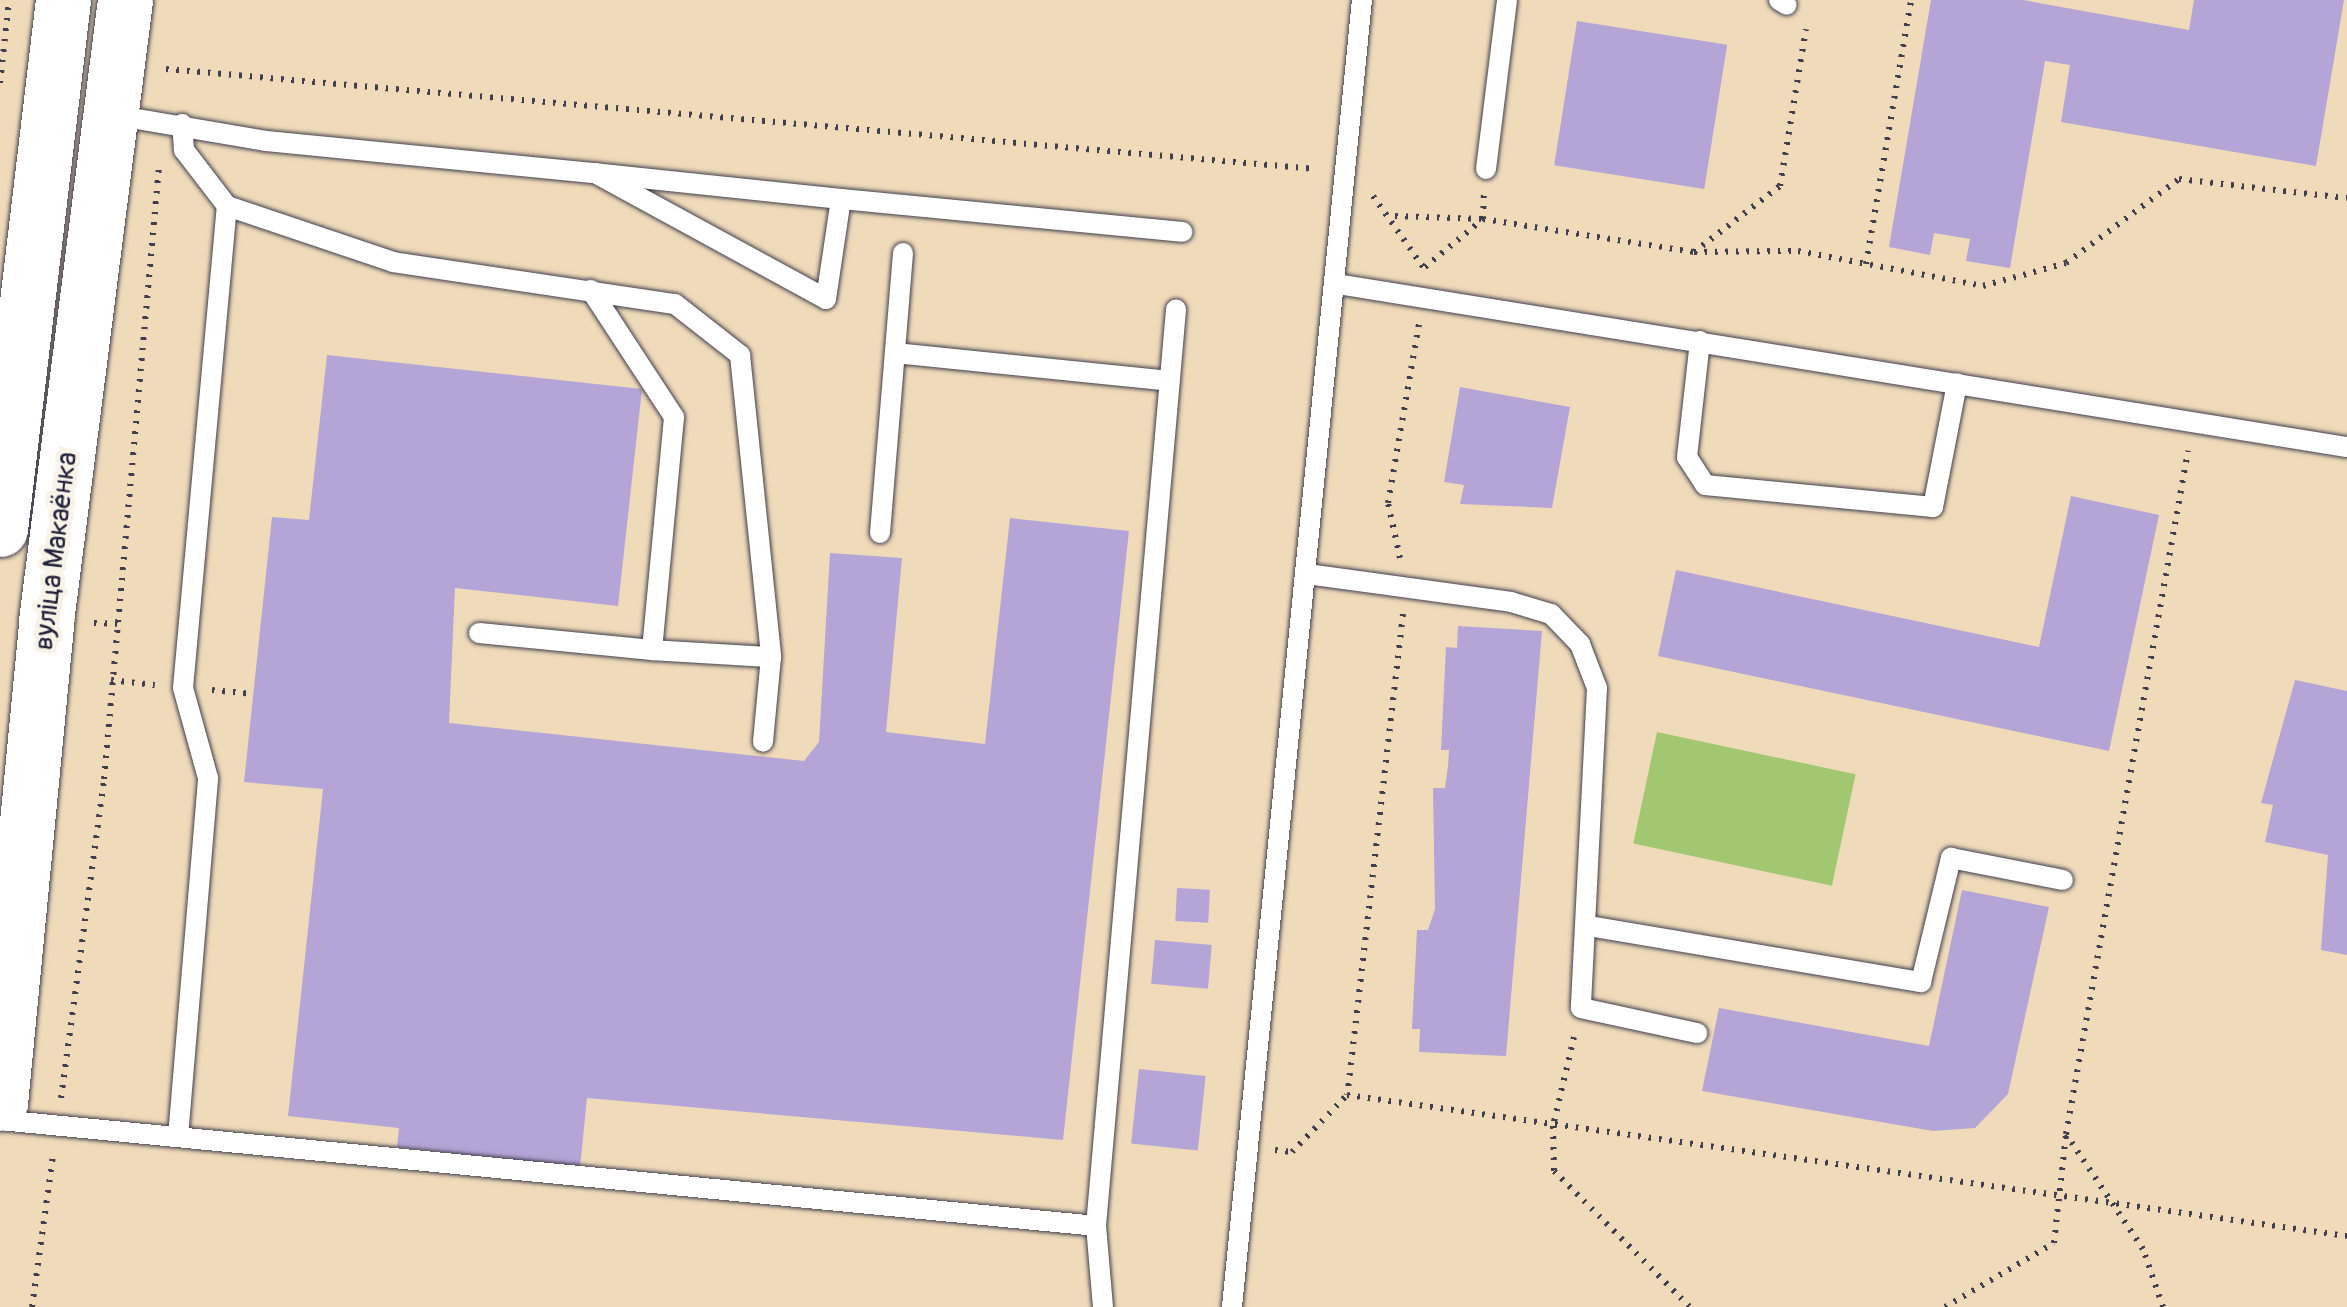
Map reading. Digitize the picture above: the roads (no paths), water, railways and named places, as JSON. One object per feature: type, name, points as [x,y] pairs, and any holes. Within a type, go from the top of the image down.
[{"type":"street","name":"вуліца Макаёнка","points":[[0,528],[63,0]]},
{"type":"street","name":"вуліца Макаёнка","points":[[0,1102],[46,621],[152,120],[125,0]]},
{"type":"lane","points":[[1232,1307],[1337,284],[1362,0]]},
{"type":"lane","points":[[1486,168],[1507,0]]},
{"type":"lane","points":[[152,120],[266,141],[1182,232]]},
{"type":"lane","points":[[152,120],[184,150],[227,206],[393,262],[675,304],[740,355],[771,656],[762,742]]},
{"type":"lane","points":[[595,174],[826,299],[841,200]]},
{"type":"lane","points":[[178,1137],[208,778],[183,688],[227,206]]},
{"type":"lane","points":[[880,533],[903,253]]},
{"type":"lane","points":[[1337,284],[2347,446]]},
{"type":"lane","points":[[590,290],[674,417],[652,650]]},
{"type":"lane","points":[[1103,1307],[1096,1226],[1176,309]]},
{"type":"lane","points":[[1700,341],[1687,457],[1705,485],[1933,507],[1958,383]]},
{"type":"lane","points":[[895,352],[1170,381]]},
{"type":"lane","points":[[1307,574],[1551,614],[1580,644],[1597,688],[1589,926],[1581,1008],[1697,1033]]},
{"type":"lane","points":[[480,634],[771,656]]},
{"type":"lane","points":[[1589,926],[1921,982],[1951,858],[2063,880]]},
{"type":"lane","points":[[0,1120],[1096,1226]]}]
